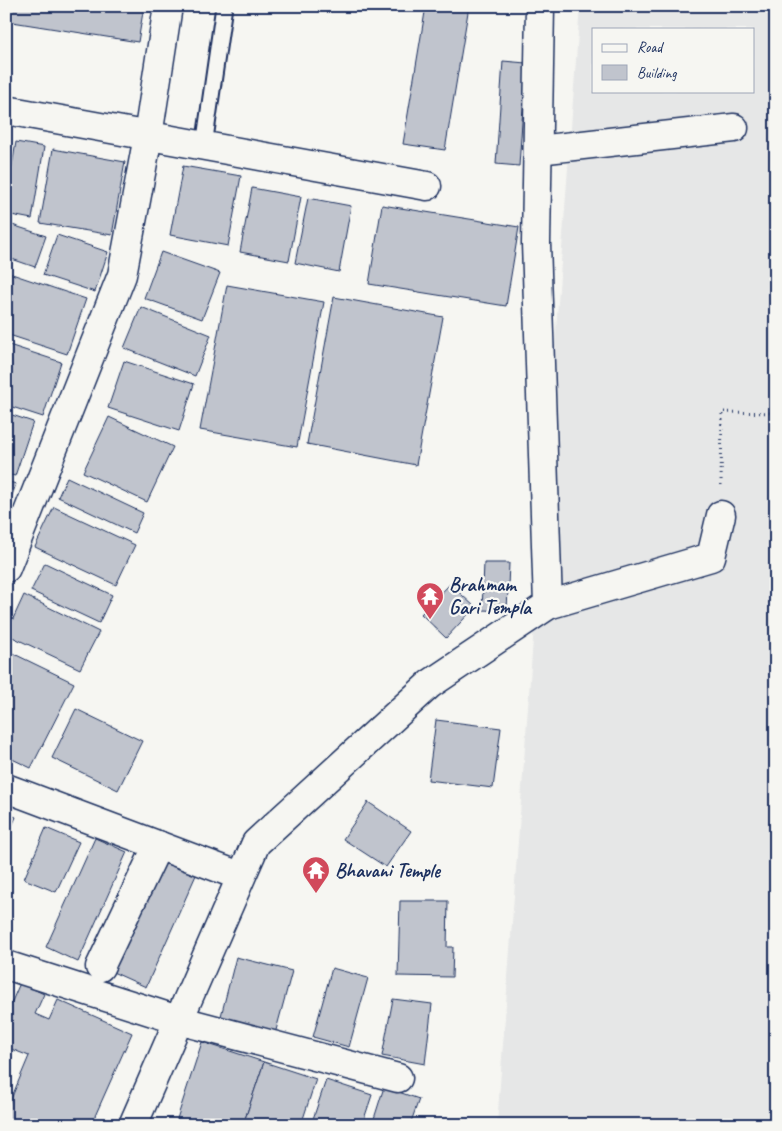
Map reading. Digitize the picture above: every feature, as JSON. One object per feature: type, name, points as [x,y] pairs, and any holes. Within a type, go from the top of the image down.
[{"type":"street","points":[[6,568],[122,275],[148,136],[168,6]]},
{"type":"street","points":[[540,6],[536,243],[548,605]]},
{"type":"street","points":[[6,110],[427,186]]},
{"type":"street","points":[[538,150],[734,128]]},
{"type":"street","points":[[133,1125],[256,843],[430,684],[548,605],[711,557],[721,516]]},
{"type":"street","points":[[6,788],[240,876]]},
{"type":"street","points":[[100,967],[158,845]]},
{"type":"street","points":[[6,965],[178,1020],[398,1078]]},
{"type":"lane","points":[[204,146],[224,6]]},
{"type":"path","points":[[721,516],[722,412],[776,413]]},
{"type":"shaded area","points":[[580,6],[776,6],[776,1125],[497,1125]]},
{"type":"building","points":[[7,6],[144,6],[138,42],[6,21]]},
{"type":"building","points":[[426,6],[469,6],[445,150],[403,144]]},
{"type":"building","points":[[503,61],[526,63],[519,166],[496,164]]},
{"type":"building","points":[[6,138],[9,139],[6,158]]},
{"type":"building","points":[[16,142],[44,147],[32,219],[6,214],[6,201]]},
{"type":"building","points":[[53,149],[125,162],[112,235],[40,223]]},
{"type":"building","points":[[183,166],[241,176],[228,246],[170,235]]},
{"type":"building","points":[[252,188],[301,197],[289,261],[240,252]]},
{"type":"building","points":[[308,198],[351,206],[339,272],[295,263]]},
{"type":"building","points":[[382,205],[519,227],[506,306],[369,284]]},
{"type":"building","points":[[6,223],[46,236],[35,267],[6,257]]},
{"type":"building","points":[[57,235],[108,252],[95,292],[43,275]]},
{"type":"building","points":[[161,252],[220,273],[202,319],[144,298]]},
{"type":"building","points":[[6,272],[86,299],[67,354],[6,334]]},
{"type":"building","points":[[227,285],[324,302],[297,447],[200,430]]},
{"type":"building","points":[[334,297],[443,317],[416,465],[307,444]]},
{"type":"building","points":[[141,307],[211,335],[195,376],[124,348]]},
{"type":"building","points":[[6,344],[61,362],[43,417],[6,405]]},
{"type":"building","points":[[124,361],[194,384],[179,431],[108,408]]},
{"type":"building","points":[[6,413],[33,422],[15,476],[6,474]]},
{"type":"building","points":[[109,417],[173,447],[147,502],[83,472]]},
{"type":"building","points":[[67,477],[143,513],[134,533],[58,497]]},
{"type":"building","points":[[6,481],[16,484],[6,512]]},
{"type":"building","points":[[54,507],[135,545],[116,585],[35,547]]},
{"type":"building","points":[[45,563],[112,595],[99,623],[31,591]]},
{"type":"building","points":[[484,563],[509,563],[507,611],[482,610]]},
{"type":"building","points":[[450,584],[475,607],[446,638],[421,614]]},
{"type":"building","points":[[24,595],[99,632],[80,669],[6,634]]},
{"type":"building","points":[[6,650],[74,683],[31,768],[6,756]]},
{"type":"building","points":[[76,709],[142,741],[118,790],[52,758]]},
{"type":"building","points":[[436,720],[501,728],[493,788],[428,780]]},
{"type":"building","points":[[368,802],[411,831],[386,867],[343,839]]},
{"type":"building","points":[[6,813],[16,817],[6,840]]},
{"type":"building","points":[[46,828],[79,842],[56,892],[24,879]]},
{"type":"building","points":[[95,838],[127,852],[78,962],[46,947]]},
{"type":"building","points":[[156,857],[196,875],[146,987],[106,969]]},
{"type":"building","points":[[400,901],[448,901],[447,947],[453,947],[452,977],[398,976]]},
{"type":"building","points":[[236,957],[292,971],[275,1034],[220,1020]]},
{"type":"building","points":[[332,968],[368,978],[349,1047],[313,1037]]},
{"type":"building","points":[[20,983],[44,994],[35,1014],[49,1020],[58,1000],[132,1033],[91,1125],[6,1125],[6,1111],[29,1056],[6,1047],[6,1015]]},
{"type":"building","points":[[393,999],[432,1004],[425,1064],[382,1056]]},
{"type":"building","points":[[202,1042],[264,1062],[243,1125],[175,1125]]},
{"type":"building","points":[[264,1062],[316,1079],[301,1125],[243,1125]]},
{"type":"building","points":[[326,1080],[372,1095],[362,1125],[311,1125]]},
{"type":"building","points":[[384,1087],[419,1099],[410,1125],[372,1125]]},
{"type":"place","name":"Brahmam Gari Templa","points":[[430,620]]},
{"type":"place","name":"Bhavani Temple","points":[[316,894]]}]
